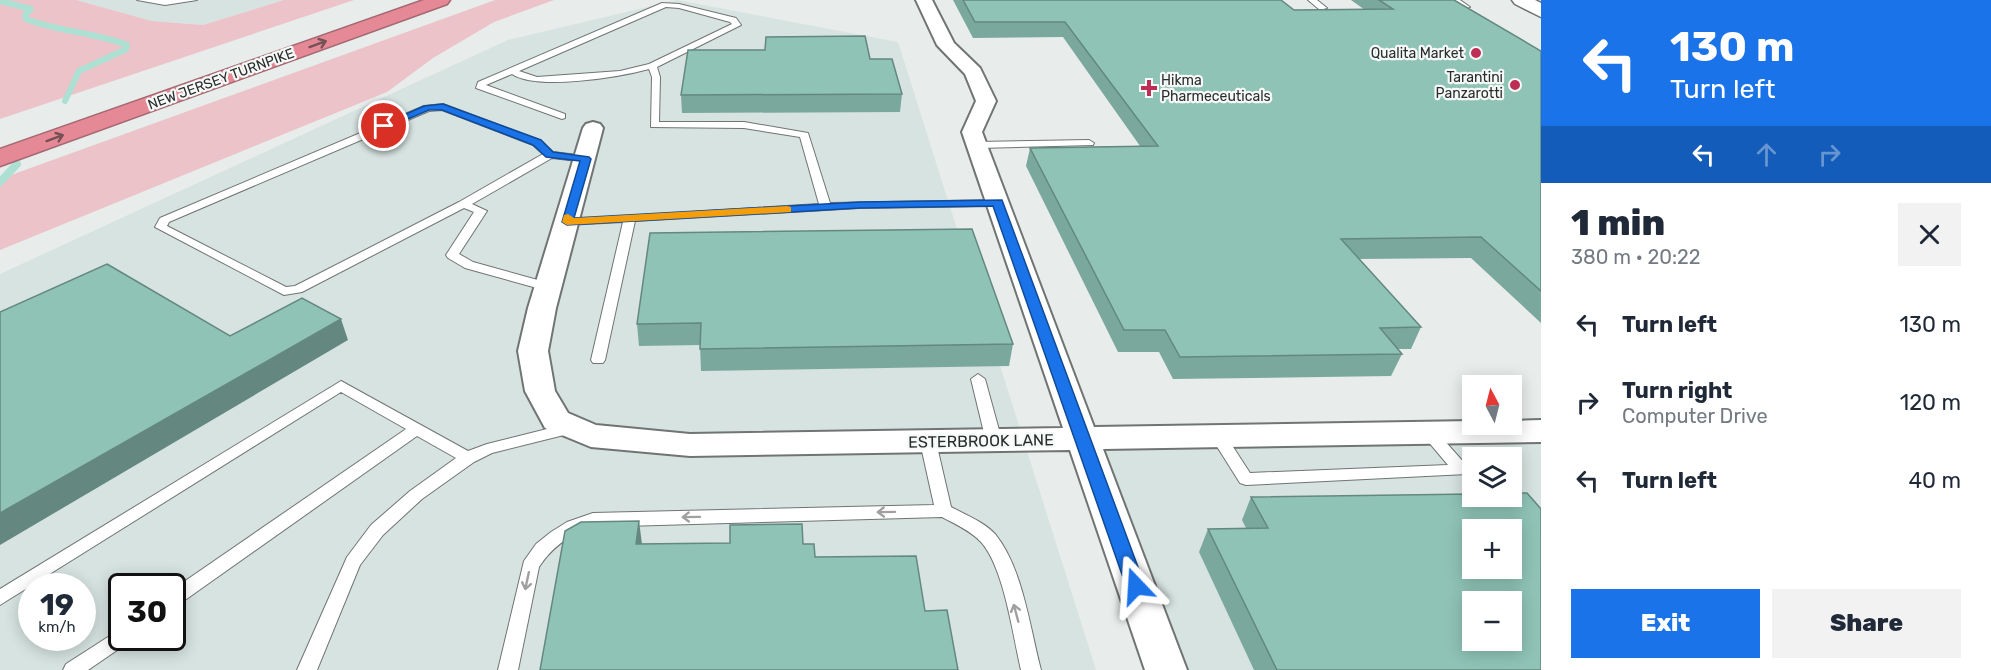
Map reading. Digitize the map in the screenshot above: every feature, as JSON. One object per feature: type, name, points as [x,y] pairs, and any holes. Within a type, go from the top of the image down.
[{"type":"highway","name":"NEW JERSEY TURNPIKE","points":[[174,74],[393,0]]},
{"type":"highway","name":"NEW JERSEY TURNPIKE","points":[[0,158],[441,0]]},
{"type":"main road","points":[[1521,0],[1541,11]]},
{"type":"street","points":[[924,0],[946,45],[973,72],[986,101],[972,132],[1166,670]]},
{"type":"street","points":[[571,426],[556,420],[540,391],[533,351],[548,287],[593,128]]},
{"type":"street","name":"ESTERBROOK LANE","points":[[571,426],[591,436],[690,445],[1541,431]]},
{"type":"lane","points":[[141,0],[165,3],[193,0]]},
{"type":"lane","points":[[1312,0],[1323,8]]},
{"type":"lane","points":[[1455,0],[1466,7]]},
{"type":"lane","points":[[514,70],[517,74],[537,80],[620,74],[652,66],[737,25],[733,20],[679,6],[665,5],[481,84],[481,88],[562,116]]},
{"type":"lane","points":[[652,66],[656,77],[654,125],[744,125],[804,135],[825,207]]},
{"type":"lane","points":[[550,155],[537,142],[443,107],[428,108],[164,220],[161,227],[284,291],[298,289],[463,204],[550,155],[586,159]]},
{"type":"lane","points":[[977,145],[1089,142]]},
{"type":"lane","points":[[567,222],[825,207],[998,203]]},
{"type":"lane","points":[[463,204],[481,211],[452,255],[469,265],[548,287]]},
{"type":"lane","points":[[598,360],[630,218]]},
{"type":"lane","points":[[978,379],[994,441]]},
{"type":"lane","points":[[0,598],[341,386],[468,458]]},
{"type":"lane","points":[[307,670],[353,562],[377,530],[416,495],[468,458],[487,449],[571,426]]},
{"type":"lane","points":[[186,590],[417,429]]},
{"type":"lane","points":[[1219,437],[1245,479],[1461,471],[1429,433]]},
{"type":"lane","points":[[928,442],[944,511]]},
{"type":"lane","points":[[508,670],[530,566],[539,551],[552,538],[577,523],[592,519],[944,511],[974,526],[988,539],[1002,562],[1031,670]]},
{"type":"lane","points":[[73,670],[108,646]]},
{"type":"shaded area","points":[[0,0],[76,0],[152,21],[203,25],[284,0],[354,0],[0,119]]},
{"type":"shaded area","points":[[76,0],[284,0],[203,25],[152,21]]},
{"type":"shaded area","points":[[495,0],[554,0],[494,22],[433,58],[387,92],[0,250],[0,179]]},
{"type":"shaded area","points":[[677,0],[898,42],[1096,670],[0,670],[0,274],[508,40]]},
{"type":"shaded area","points":[[1541,433],[1541,670],[1171,670],[1082,440]]},
{"type":"building","points":[[963,0],[1281,0],[1294,10],[1393,9],[1379,0],[1454,0],[1541,51],[1541,291],[1481,237],[1341,239],[1421,327],[1380,328],[1402,354],[1180,357],[1165,330],[1124,330],[1030,148],[1158,146],[1065,22],[975,22]]},
{"type":"building","points":[[865,36],[870,59],[892,59],[902,94],[681,95],[688,50],[765,50],[766,37]]},
{"type":"building","points":[[972,229],[1013,344],[700,349],[701,323],[637,324],[650,233]]},
{"type":"building","points":[[107,264],[230,336],[302,298],[341,319],[0,513],[0,312]]},
{"type":"building","points":[[1522,493],[1527,493],[1541,509],[1541,670],[1277,670],[1208,529],[1268,528],[1251,497],[1462,494],[1462,507],[1522,507]]},
{"type":"building","points":[[639,521],[636,544],[730,543],[730,525],[802,524],[803,544],[814,544],[815,557],[916,556],[925,611],[947,610],[958,670],[540,670],[565,531],[581,522]]},
{"type":"waterway","points":[[0,1],[31,9],[25,15],[26,19],[127,45],[126,49],[79,71],[65,101]]},
{"type":"waterway","points":[[0,182],[17,164]]},
{"type":"slow traffic","points":[[568,218],[567,222],[787,209]]},
{"type":"place","name":"Qualita Market","points":[[1476,53]]},
{"type":"place","name":"Tarantini Panzarotti","points":[[1515,85]]},
{"type":"place","name":"Hikma Pharmeceuticals","points":[[1149,88]]},
{"type":"route","points":[[384,126],[428,108],[443,107],[537,142],[550,155],[586,159],[567,222],[860,205],[998,203],[1136,586]]}]
